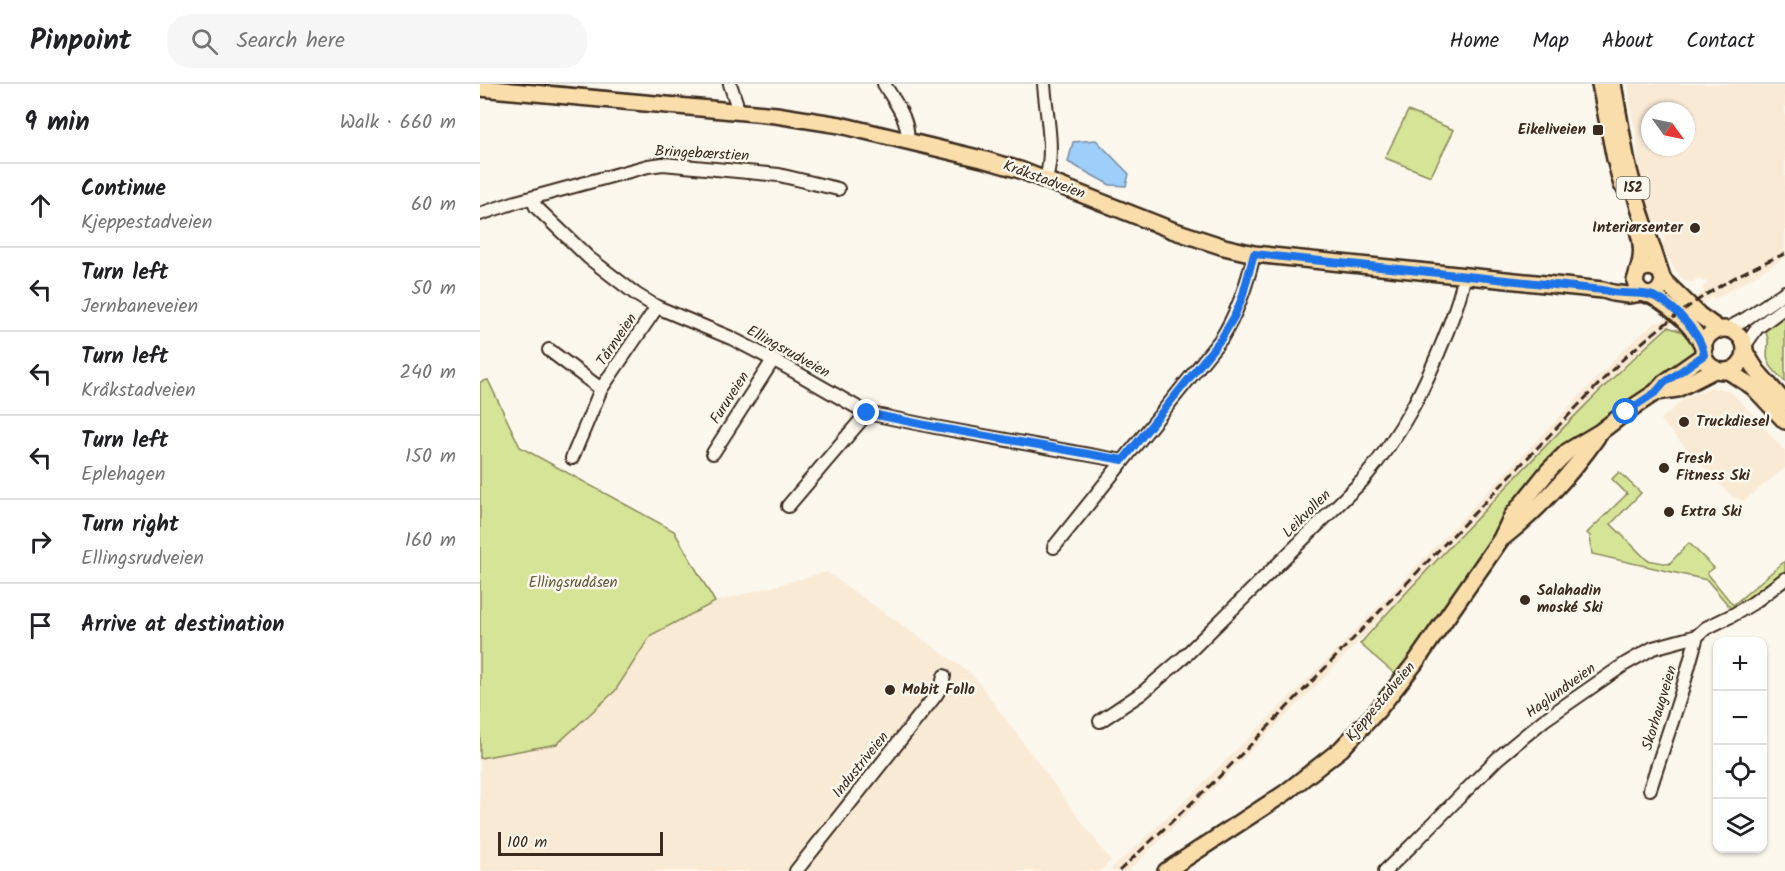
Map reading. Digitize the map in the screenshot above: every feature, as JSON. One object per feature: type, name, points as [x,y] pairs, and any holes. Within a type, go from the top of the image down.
[{"type":"main road","name":"152","points":[[1600,84],[1614,159],[1641,239],[1642,260],[1635,284],[1647,294]]},
{"type":"main road","name":"152","points":[[1613,84],[1629,171],[1661,276],[1699,315],[1723,330],[1735,333],[1743,340],[1745,349],[1757,371],[1785,403]]},
{"type":"main road","name":"Kråkstadveien","points":[[480,88],[737,111],[825,122],[982,159],[1046,179],[1178,232],[1254,254],[1603,290],[1628,295],[1647,294]]},
{"type":"main road","points":[[1603,290],[1651,267],[1661,276],[1661,288],[1647,294]]},
{"type":"main road","points":[[1647,294],[1669,306],[1690,326],[1708,363],[1753,387],[1785,421]]},
{"type":"main road","points":[[1704,351],[1709,336],[1723,330]]},
{"type":"main road","points":[[1722,370],[1740,364],[1745,349]]},
{"type":"main road","name":"Kjeppestadveien","points":[[1166,871],[1285,793],[1341,749],[1402,680],[1502,539],[1522,523],[1580,463],[1600,432],[1656,392],[1704,351]]},
{"type":"main road","name":"Kjeppestadveien","points":[[1656,392],[1677,389],[1722,370]]},
{"type":"street","points":[[730,84],[737,111]]},
{"type":"street","points":[[884,84],[905,121],[908,132],[907,140]]},
{"type":"street","points":[[1044,84],[1049,141],[1046,179]]},
{"type":"street","name":"Bringebærstien","points":[[532,198],[648,166],[663,164],[779,175],[838,189]]},
{"type":"street","points":[[480,214],[532,198]]},
{"type":"street","name":"Ellingsrudveien","points":[[532,198],[536,207],[589,258],[637,295],[657,307],[732,338],[867,413],[1123,460]]},
{"type":"street","points":[[1054,547],[1221,339],[1242,298],[1254,254]]},
{"type":"street","name":"Leikvollen","points":[[1100,721],[1142,693],[1185,656],[1362,481],[1408,417],[1425,385],[1459,298],[1464,276]]},
{"type":"street","points":[[1723,330],[1747,318],[1785,292]]},
{"type":"street","name":"Tårnveien","points":[[572,458],[601,389],[657,307]]},
{"type":"street","points":[[1745,349],[1757,328],[1785,307]]},
{"type":"street","name":"Tårnveien","points":[[549,350],[601,389]]},
{"type":"street","name":"Furuveien","points":[[713,453],[773,360]]},
{"type":"street","points":[[788,506],[867,413]]},
{"type":"street","name":"Haglundveien","points":[[1385,871],[1498,758],[1544,720],[1625,664],[1653,648],[1697,636],[1706,628],[1753,603],[1785,579]]},
{"type":"street","name":"Skorhaugveien","points":[[1650,789],[1697,636]]},
{"type":"street","name":"Industriveien","points":[[796,871],[936,695],[944,676]]},
{"type":"shaded area","points":[[1628,84],[1785,84],[1785,258],[1715,299],[1712,297],[1666,329],[1627,364],[1306,696],[1186,815],[1128,871],[1109,871],[1183,803],[1323,664],[1626,347],[1656,322],[1659,323],[1704,291],[1702,288],[1708,283],[1698,278],[1693,282],[1681,278],[1660,244],[1665,240],[1645,201],[1640,180],[1636,130]]},
{"type":"shaded area","points":[[1711,387],[1729,391],[1737,397],[1785,451],[1785,468],[1744,501],[1731,496],[1660,420],[1686,397]]},
{"type":"shaded area","points":[[826,572],[972,674],[1111,861],[1100,871],[480,871],[480,758],[557,744],[615,691],[651,635],[715,602]]},
{"type":"green space","points":[[1408,111],[1454,130],[1431,176],[1385,158]]},
{"type":"green space","points":[[1785,314],[1785,382],[1774,371],[1767,359],[1768,340],[1765,331]]},
{"type":"green space","points":[[1668,327],[1680,331],[1681,327],[1693,343],[1695,361],[1568,451],[1402,680],[1360,644],[1559,432]]},
{"type":"green space","name":"Ellingsrudåsen","points":[[488,380],[520,447],[674,531],[715,602],[651,635],[615,691],[557,744],[480,758],[480,382]]},
{"type":"green space","points":[[1619,472],[1641,493],[1611,524],[1647,560],[1669,564],[1689,543],[1714,568],[1707,573],[1733,605],[1785,561],[1785,571],[1734,612],[1707,580],[1592,554],[1590,536],[1587,533],[1627,494],[1612,479]]},
{"type":"water","points":[[1096,140],[1129,174],[1126,186],[1110,185],[1068,162],[1073,142]]},
{"type":"railway","points":[[1119,871],[1217,779],[1621,361],[1658,329],[1698,300],[1740,274],[1785,254]]},
{"type":"place","name":"Eikeliveien","points":[[1598,130]]},
{"type":"place","name":"Interiørsenter","points":[[1695,228]]},
{"type":"place","name":"Truckdiesel","points":[[1684,422]]},
{"type":"place","name":"Fresh Fitness Ski","points":[[1664,468]]},
{"type":"place","name":"Extra Ski","points":[[1669,512]]},
{"type":"place","name":"Salahadin moské Ski","points":[[1525,600]]},
{"type":"place","name":"Mobit Follo","points":[[890,690]]},
{"type":"route","points":[[867,413],[1123,460],[1221,339],[1242,298],[1254,254],[1603,290],[1618,294],[1651,295],[1669,306],[1690,326],[1701,341],[1704,355],[1626,412]]}]
